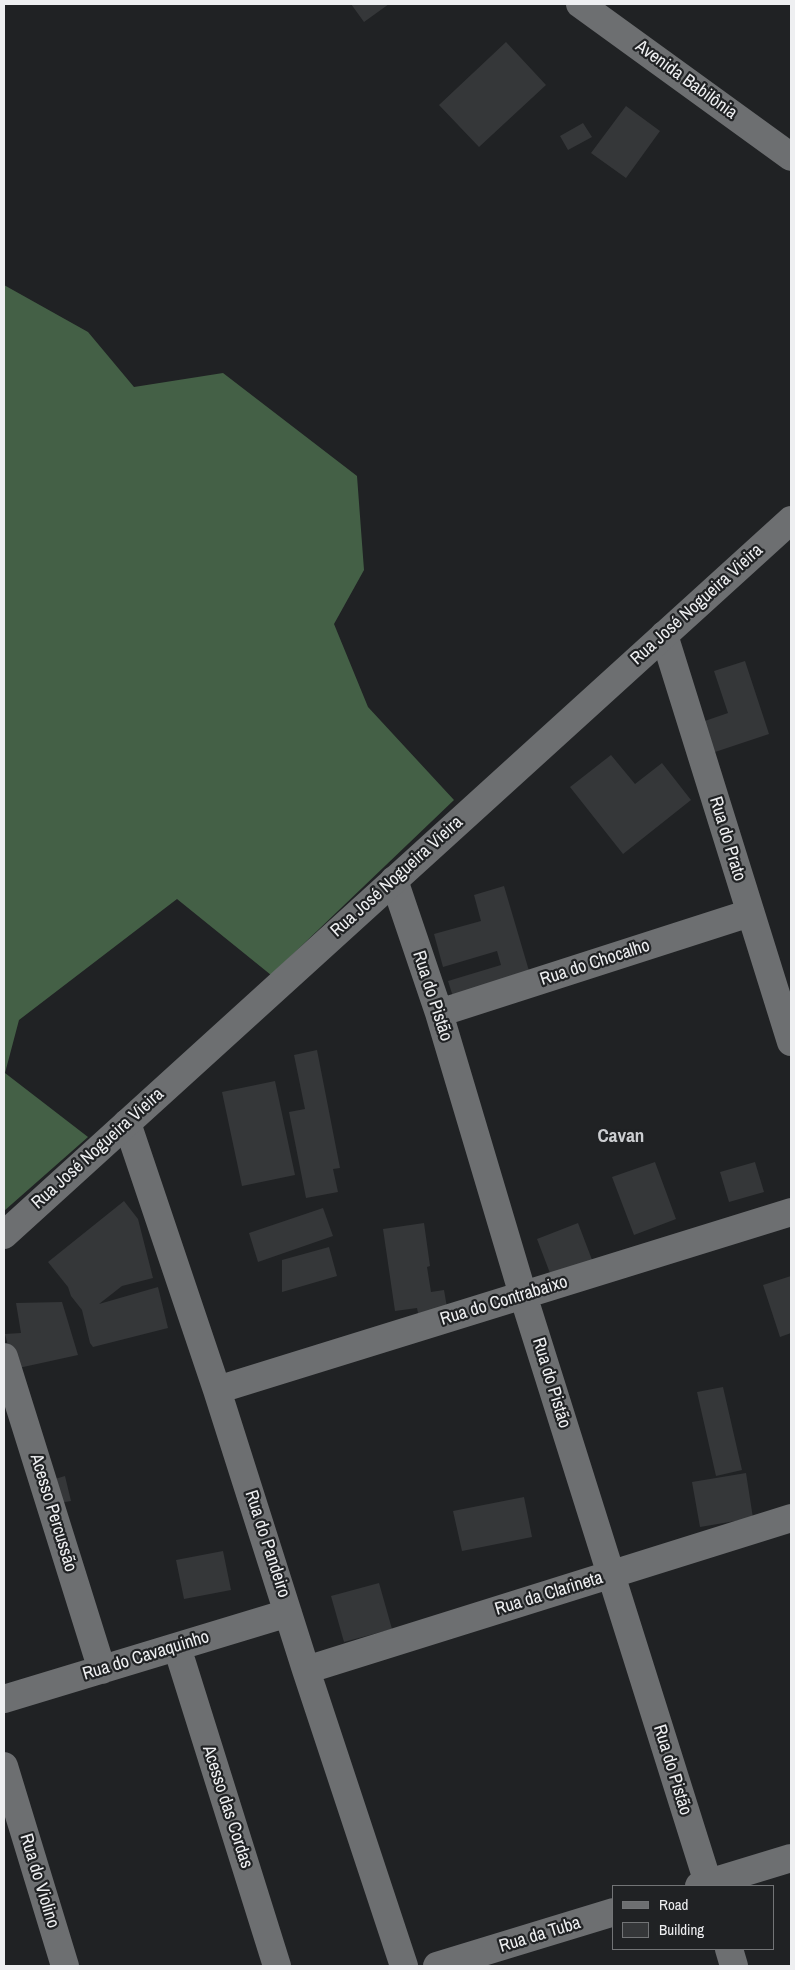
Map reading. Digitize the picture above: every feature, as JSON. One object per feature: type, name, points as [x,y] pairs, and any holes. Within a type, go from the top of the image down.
[{"type":"street","name":"Avenida Babilônia","points":[[580,4],[791,156]]},
{"type":"street","name":"Rua José Nogueira Vieira","points":[[4,1235],[791,520]]},
{"type":"street","name":"Rua do Prato","points":[[664,635],[791,1042]]},
{"type":"street","name":"Rua do Pistão","points":[[394,880],[439,1013],[523,1295],[611,1574],[705,1885]]},
{"type":"street","name":"Rua do Chocalho","points":[[439,1013],[750,912]]},
{"type":"street","name":"Rua do Pandeiro","points":[[127,1123],[218,1390],[306,1670],[404,1966]]},
{"type":"street","name":"Rua do Contrabaixo","points":[[218,1390],[791,1212]]},
{"type":"street","name":"Acesso Percussão","points":[[4,1357],[102,1670]]},
{"type":"street","name":"Rua da Clarineta","points":[[306,1670],[791,1518]]},
{"type":"street","name":"Rua do Cavaquinho","points":[[4,1700],[288,1613]]},
{"type":"street","name":"Acesso das Cordas","points":[[176,1647],[277,1966]]},
{"type":"street","name":"Rua do Violino","points":[[4,1766],[66,1966]]},
{"type":"street","points":[[705,1885],[791,1858]]},
{"type":"street","name":"Rua da Tuba","points":[[437,1966],[612,1913]]},
{"type":"street","points":[[729,1950],[734,1966]]},
{"type":"green space","points":[[4,285],[88,332],[134,387],[223,373],[357,476],[364,570],[334,624],[368,707],[454,800],[271,975],[177,899],[19,1020],[5,1073],[88,1137],[4,1211]]},
{"type":"building","points":[[351,4],[389,4],[364,22]]},
{"type":"building","points":[[506,42],[546,85],[479,147],[439,105]]},
{"type":"building","points":[[626,106],[660,131],[626,178],[591,153]]},
{"type":"building","points":[[583,123],[592,137],[568,150],[560,136]]},
{"type":"building","points":[[745,661],[769,734],[709,754],[699,723],[728,713],[714,671]]},
{"type":"building","points":[[611,755],[635,784],[662,763],[691,800],[623,854],[570,787]]},
{"type":"building","points":[[504,886],[532,981],[455,1003],[448,981],[501,965],[497,951],[443,967],[434,934],[481,921],[474,895]]},
{"type":"building","points":[[317,1050],[340,1168],[333,1169],[338,1192],[306,1198],[289,1112],[305,1109],[294,1055]]},
{"type":"building","points":[[275,1081],[295,1175],[242,1186],[222,1092]]},
{"type":"building","points":[[655,1162],[676,1219],[634,1235],[612,1177]]},
{"type":"building","points":[[755,1162],[764,1192],[729,1202],[720,1172]]},
{"type":"building","points":[[124,1201],[138,1219],[153,1278],[122,1286],[99,1304],[158,1287],[168,1328],[93,1347],[90,1343],[82,1310],[71,1296],[68,1287],[48,1262]]},
{"type":"building","points":[[323,1208],[333,1236],[258,1262],[249,1233]]},
{"type":"building","points":[[424,1223],[430,1266],[427,1267],[431,1292],[444,1290],[448,1313],[419,1318],[417,1308],[395,1311],[383,1229]]},
{"type":"building","points":[[578,1223],[594,1265],[553,1281],[537,1239]]},
{"type":"building","points":[[329,1247],[337,1276],[282,1292],[282,1260]]},
{"type":"building","points":[[791,1276],[791,1333],[780,1337],[763,1285]]},
{"type":"building","points":[[62,1302],[78,1355],[14,1369],[5,1334],[21,1333],[16,1303]]},
{"type":"building","points":[[723,1387],[742,1470],[716,1476],[697,1392]]},
{"type":"building","points":[[746,1473],[753,1518],[700,1527],[692,1482]]},
{"type":"building","points":[[65,1476],[71,1501],[53,1504],[45,1482]]},
{"type":"building","points":[[524,1497],[532,1537],[462,1551],[453,1511]]},
{"type":"building","points":[[223,1551],[231,1590],[184,1599],[176,1560]]},
{"type":"building","points":[[379,1583],[392,1629],[344,1642],[331,1596]]},
{"type":"district","name":"Cavan","points":[[621,1137]]}]
